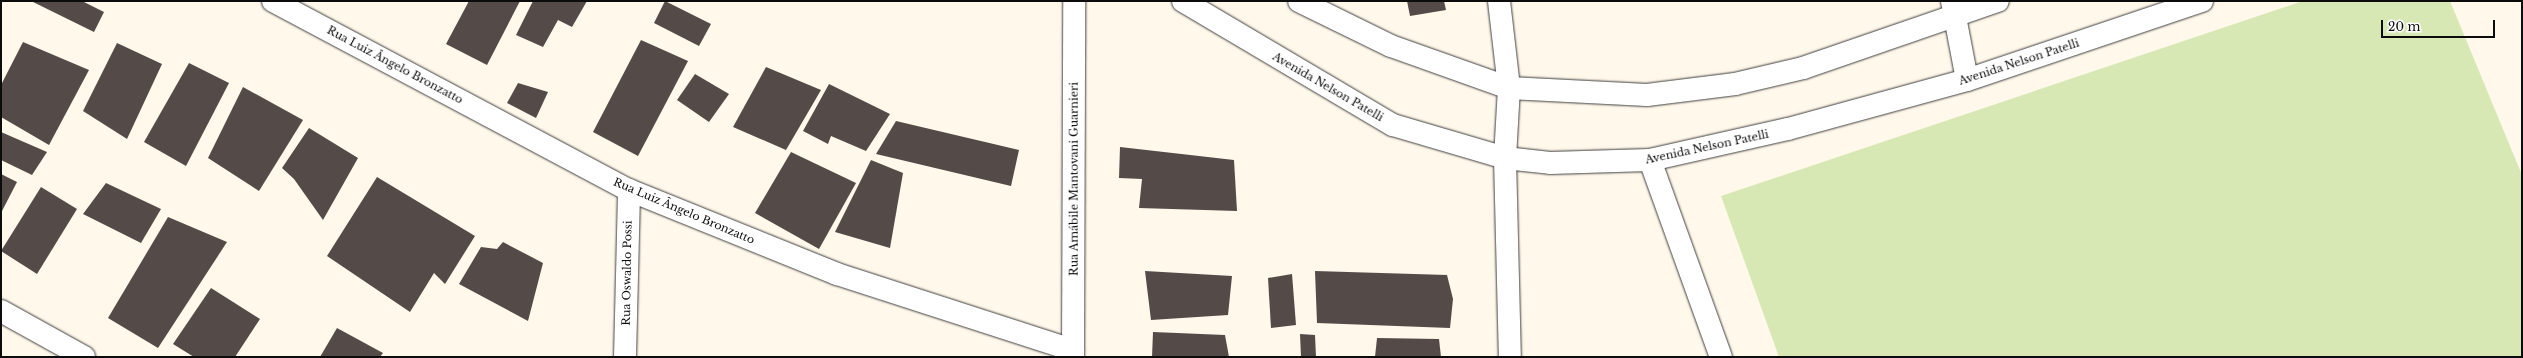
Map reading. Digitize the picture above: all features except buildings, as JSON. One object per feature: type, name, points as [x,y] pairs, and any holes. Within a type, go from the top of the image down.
[{"type":"street","name":"Rua Luiz Ângelo Bronzatto","points":[[273,1],[629,190],[837,274],[1073,353]]},
{"type":"street","name":"Rua Amábile Mantovani Guarnieri","points":[[1073,353],[1074,1]]},
{"type":"street","name":"Avenida Nelson Patelli","points":[[1183,1],[1393,125],[1505,158],[1550,163],[1650,160],[1788,129],[1967,80],[2202,1]]},
{"type":"street","points":[[1299,1],[1391,46],[1510,88],[1647,95],[1735,84],[1803,68],[1953,8],[1998,1]]},
{"type":"street","points":[[1499,1],[1510,88],[1505,158],[1510,357]]},
{"type":"street","points":[[1953,8],[1967,80]]},
{"type":"street","points":[[1650,160],[1721,357]]},
{"type":"street","name":"Rua Oswaldo Possi","points":[[625,357],[629,190]]},
{"type":"street","points":[[1,311],[84,357]]},
{"type":"green space","points":[[2303,1],[2450,1],[2522,175],[2522,357],[1779,357],[1721,196]]}]
